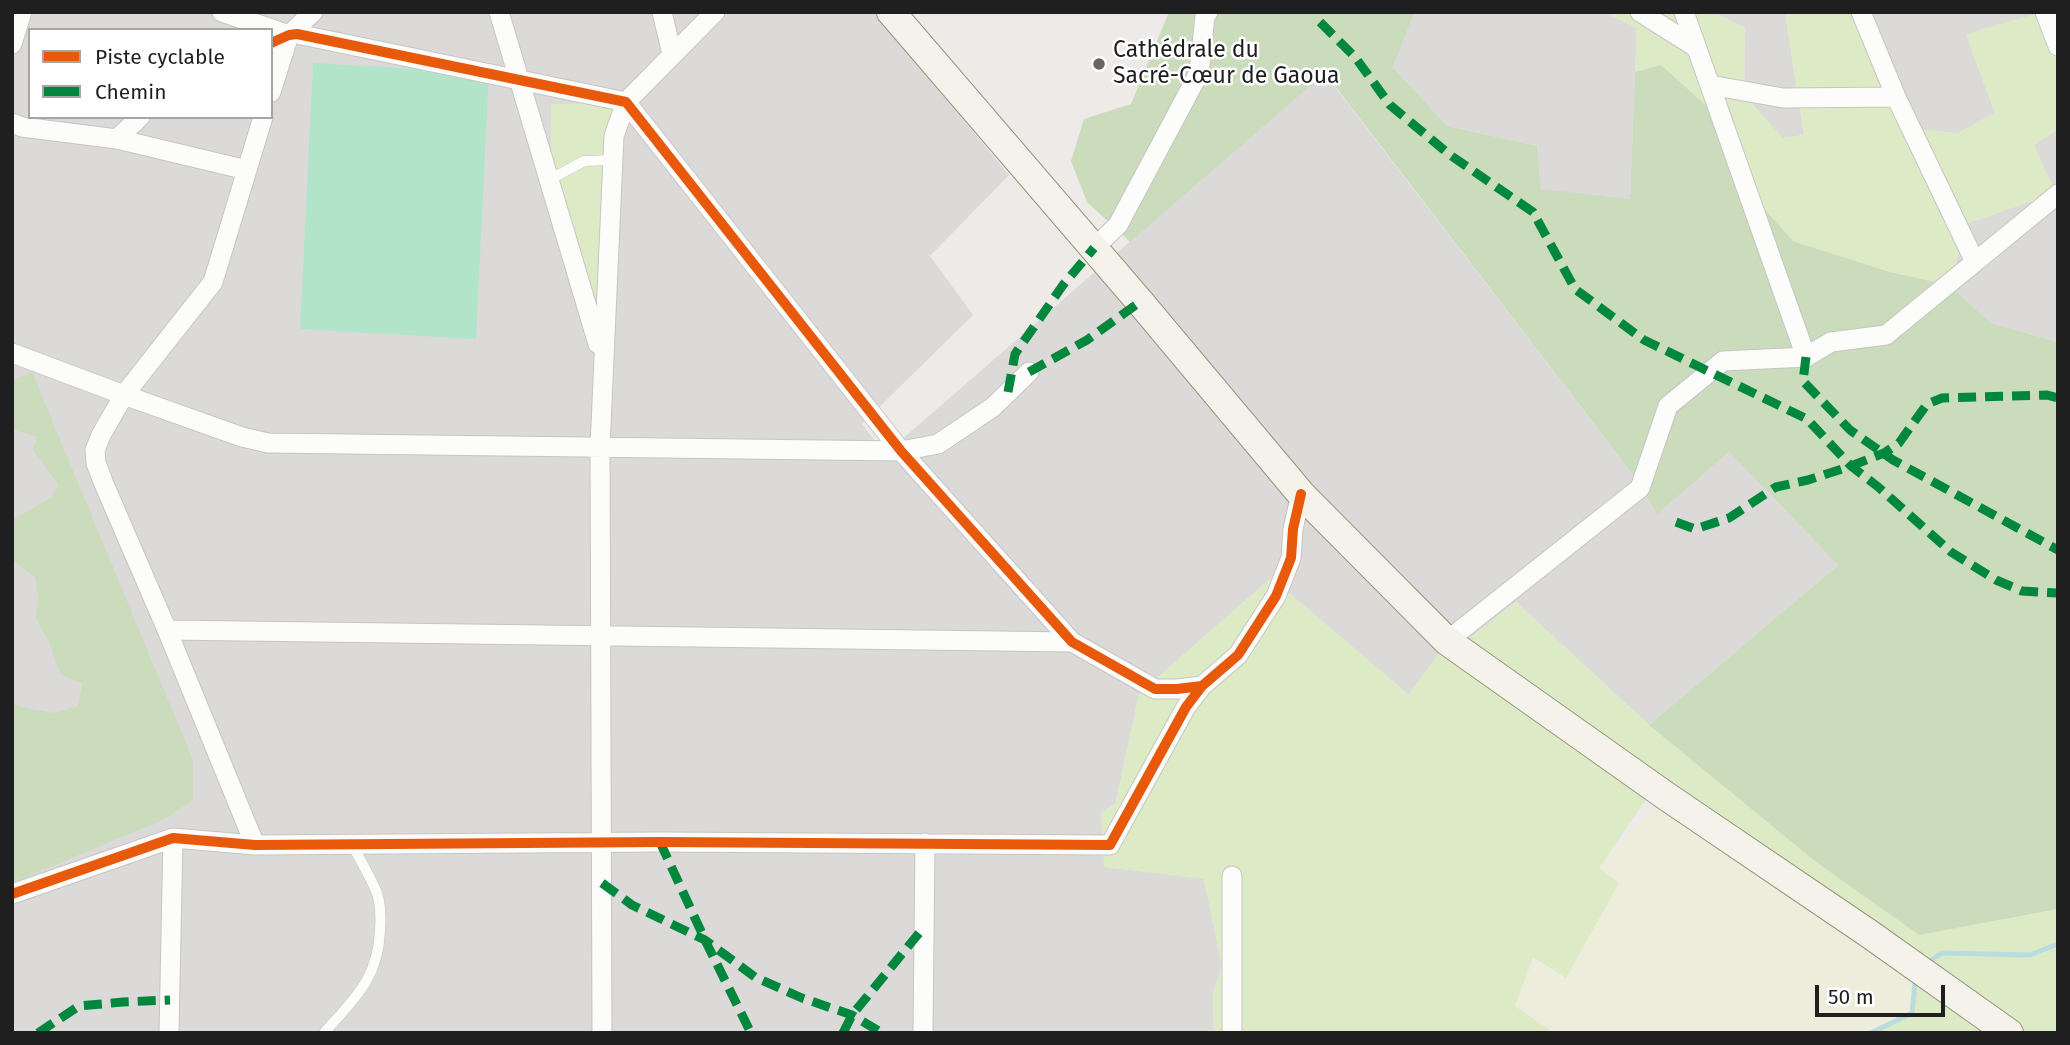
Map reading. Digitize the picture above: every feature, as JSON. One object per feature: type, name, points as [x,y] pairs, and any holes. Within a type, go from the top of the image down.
[{"type":"main road","points":[[891,12],[1301,494],[1447,640],[1666,796],[1868,933],[2009,1033]]},
{"type":"street","points":[[12,44],[22,12]]},
{"type":"street","points":[[222,12],[256,28]]},
{"type":"street","points":[[273,80],[280,39],[313,12]]},
{"type":"street","points":[[499,12],[603,359]]},
{"type":"street","points":[[662,12],[672,54]]},
{"type":"street","points":[[602,1033],[600,447],[614,136],[626,102],[715,12]]},
{"type":"street","points":[[1094,248],[1118,225],[1199,73],[1205,16],[1208,12]]},
{"type":"street","points":[[1640,12],[1697,48]]},
{"type":"street","points":[[1684,12],[1806,357]]},
{"type":"street","points":[[1861,12],[1896,97],[1975,262]]},
{"type":"street","points":[[2045,12],[2058,46]]},
{"type":"street","points":[[280,39],[298,34],[626,102],[901,451],[1072,642],[1155,689],[1202,686]]},
{"type":"street","points":[[1710,85],[1783,98],[1896,97]]},
{"type":"street","points":[[117,139],[138,119]]},
{"type":"street","points":[[255,845],[96,463],[95,450],[100,435],[124,395],[213,282],[262,119]]},
{"type":"street","points":[[12,124],[117,139],[247,170]]},
{"type":"street","points":[[1447,640],[1640,488],[1668,406],[1723,361],[1806,357],[1831,342],[1886,335],[2058,194]]},
{"type":"street","points":[[12,353],[242,437],[268,443],[901,451],[937,444],[993,407],[1029,372]]},
{"type":"street","points":[[12,894],[173,838],[255,845],[602,842],[1110,845],[1185,707],[1202,686],[1238,655],[1276,596],[1292,558],[1293,529],[1301,494]]},
{"type":"street","points":[[167,630],[1072,642]]},
{"type":"street","points":[[169,1033],[173,838]]},
{"type":"street","points":[[923,1033],[925,843]]},
{"type":"street","points":[[1232,876],[1232,1033]]},
{"type":"lane","points":[[549,180],[584,161],[613,160]]},
{"type":"lane","points":[[324,1033],[364,986],[375,967],[380,942],[381,916],[378,895],[351,844]]},
{"type":"shaded area","points":[[12,12],[874,12],[1009,175],[930,256],[973,315],[862,424],[885,454],[1324,73],[1631,472],[1657,513],[1729,452],[1838,565],[1649,725],[1516,602],[1466,641],[1440,652],[1409,695],[1271,578],[1139,694],[1105,867],[1204,878],[1222,966],[1213,993],[1214,1033],[12,1033]]},
{"type":"shaded area","points":[[1415,12],[1604,12],[1637,28],[1630,199],[1541,190],[1537,146],[1447,126],[1393,67]]},
{"type":"shaded area","points":[[1713,12],[1785,12],[1804,135],[1782,138],[1744,95],[1745,28]]},
{"type":"shaded area","points":[[1868,12],[2058,12],[2058,45],[1966,34],[1995,113],[1958,133],[1918,130]]},
{"type":"shaded area","points":[[2058,129],[2058,342],[1991,323],[1949,285],[1968,223],[2055,193],[2033,145]]},
{"type":"shaded area","points":[[1666,796],[1921,971],[1915,984],[1912,1013],[1871,1033],[1547,1033],[1549,1030],[1515,1006],[1534,957],[1566,977],[1618,883],[1599,868]]},
{"type":"green space","points":[[1169,12],[1415,12],[1393,67],[1447,126],[1537,146],[1541,189],[1630,199],[1635,72],[1661,65],[1723,121],[1746,188],[1793,241],[1890,272],[1949,285],[1991,323],[2058,342],[2058,909],[1919,935],[1816,862],[1649,725],[1838,565],[1729,452],[1657,514],[1631,472],[1325,73],[1130,242],[1087,202],[1071,161],[1084,119],[1131,104]]},
{"type":"green space","points":[[1604,12],[1713,12],[1745,28],[1744,95],[1783,138],[1804,135],[1785,12],[1868,12],[1918,129],[1958,133],[1995,113],[1966,34],[2042,12],[2058,45],[2058,129],[2034,145],[2056,193],[1968,223],[1949,285],[1891,272],[1793,241],[1746,188],[1661,66],[1635,72],[1637,28]]},
{"type":"green space","points":[[313,63],[489,73],[476,339],[300,329]]},
{"type":"green space","points":[[626,102],[603,359],[551,172],[551,104]]},
{"type":"green space","points":[[32,372],[193,760],[193,800],[165,819],[12,883],[12,703],[54,713],[78,706],[82,683],[61,675],[49,642],[36,619],[38,596],[35,577],[12,560],[12,520],[52,497],[58,485],[33,449],[37,437],[12,429],[12,381]]},
{"type":"green space","points":[[1271,578],[1409,695],[1440,652],[1466,641],[1516,602],[1649,725],[1816,862],[1919,935],[2058,909],[2058,1033],[1871,1033],[1912,1013],[1915,984],[1921,970],[1661,777],[1599,868],[1619,883],[1566,978],[1533,957],[1515,1006],[1549,1029],[1547,1033],[1214,1033],[1213,993],[1222,966],[1204,879],[1104,867],[1101,813],[1116,802],[1139,694]]},
{"type":"waterway","points":[[1927,963],[1942,953],[2030,955],[2058,944]]},
{"type":"waterway","points":[[1871,1033],[1912,1013],[1915,984]]},
{"type":"marked path","points":[[1320,22],[1355,57],[1390,105],[1450,155],[1533,212],[1575,289],[1644,340],[1807,419],[1851,466],[1951,552],[1996,580],[2022,591],[2058,593]]},
{"type":"marked path","points":[[1008,392],[1015,354],[1063,285],[1094,248]]},
{"type":"marked path","points":[[1029,372],[1087,340],[1140,302]]},
{"type":"marked path","points":[[1806,357],[1803,381],[1850,430],[1893,460],[2058,550]]},
{"type":"marked path","points":[[1676,522],[1695,529],[1729,518],[1776,487],[1808,480],[1884,453],[1899,443],[1927,404],[1942,398],[2047,395],[2058,398]]},
{"type":"marked path","points":[[660,842],[751,1033]]},
{"type":"marked path","points":[[602,883],[632,905],[705,940],[755,977],[802,998],[852,1015],[882,1033]]},
{"type":"marked path","points":[[843,1033],[852,1015],[924,927]]},
{"type":"marked path","points":[[38,1033],[79,1006],[170,1000]]},
{"type":"cycle path","points":[[273,42],[297,34],[626,102],[901,451],[1072,642],[1155,689],[1202,686]]},
{"type":"cycle path","points":[[12,894],[173,838],[255,845],[660,842],[1110,845],[1186,707],[1202,686],[1238,655],[1276,596],[1291,558],[1293,529],[1301,494]]},
{"type":"place","name":"Cathédrale du Sacré-Cœur de Gaoua","points":[[1099,64]]}]
